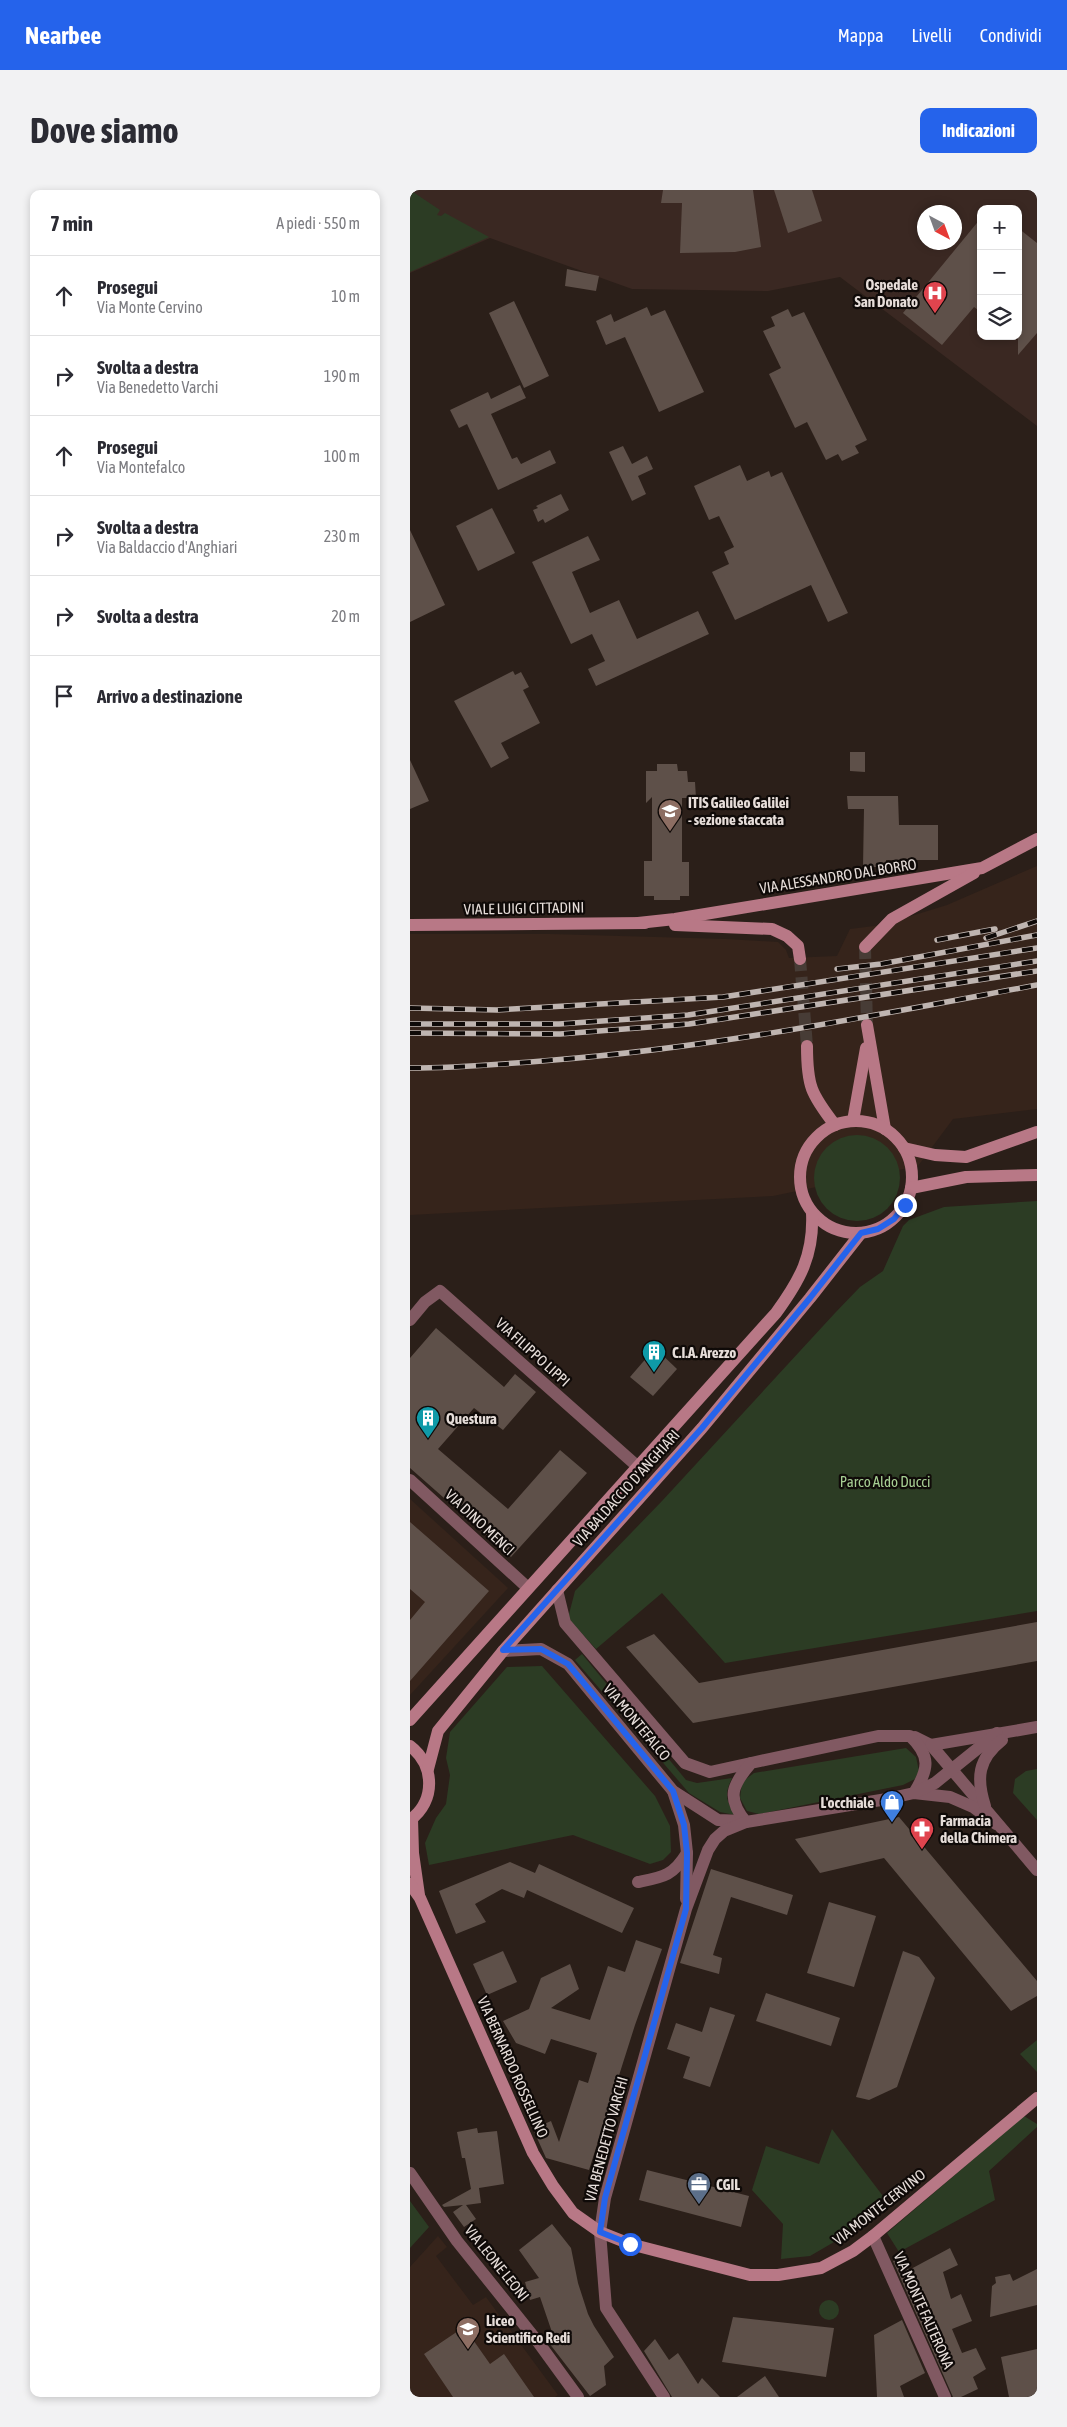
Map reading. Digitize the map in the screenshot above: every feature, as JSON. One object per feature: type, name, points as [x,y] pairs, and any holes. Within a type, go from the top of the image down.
[{"type":"main road","name":"VIA ALESSANDRO DAL BORRO","points":[[638,923],[675,919],[982,868],[1037,839]]},
{"type":"main road","points":[[865,947],[892,919],[982,868]]},
{"type":"main road","points":[[638,923],[772,929],[787,936],[798,946],[800,957]]},
{"type":"main road","name":"VIALE LUIGI CITTADINI","points":[[410,925],[638,923]]},
{"type":"main road","points":[[853,1121],[866,1056],[866,1025],[886,1129]]},
{"type":"main road","points":[[807,1046],[807,1076],[817,1102],[836,1125]]},
{"type":"main road","points":[[853,1121],[870,1123],[886,1129],[904,1148],[912,1174],[911,1188],[905,1205],[894,1219],[878,1229],[861,1233],[834,1229],[812,1213],[802,1192],[800,1169],[808,1147],[820,1134],[836,1125],[853,1121]]},
{"type":"main road","points":[[904,1148],[935,1155],[966,1157],[985,1152],[1037,1132]]},
{"type":"main road","points":[[911,1188],[966,1177],[1037,1175]]},
{"type":"main road","name":"VIA BALDACCIO D'ANGHIARI","points":[[410,1720],[776,1313],[795,1286],[810,1251],[813,1235],[812,1213]]},
{"type":"main road","name":"VIA BALDACCIO D'ANGHIARI","points":[[411,1820],[422,1809],[428,1797],[430,1783],[428,1769],[438,1731],[503,1650],[702,1428],[810,1298],[861,1233]]},
{"type":"main road","points":[[410,1746],[422,1757],[428,1769]]},
{"type":"main road","points":[[411,1820],[413,1853],[420,1898]]},
{"type":"main road","points":[[410,1884],[420,1898]]},
{"type":"main road","name":"VIA BERNARDO ROSSELLINO","points":[[420,1898],[534,2153],[553,2186],[573,2213],[600,2232]]},
{"type":"main road","name":"VIA MONTE CERVINO","points":[[600,2232],[630,2244],[750,2275],[778,2275],[821,2268],[853,2251],[873,2236],[1037,2098]]},
{"type":"street","name":"VIA FILIPPO LIPPI","points":[[410,1320],[425,1302],[440,1291],[637,1466]]},
{"type":"street","name":"VIA DINO MENCI","points":[[410,1480],[528,1588]]},
{"type":"street","name":"VIA MONTEFALCO","points":[[557,1590],[565,1623],[685,1763],[710,1772],[878,1736],[910,1736],[920,1738],[931,1745],[996,1824],[1037,1870]]},
{"type":"street","name":"VIA MONTEFALCO","points":[[503,1650],[541,1649],[568,1664],[673,1791],[718,1820],[746,1822],[914,1793],[950,1797],[974,1807],[996,1824]]},
{"type":"street","points":[[931,1745],[1037,1726]]},
{"type":"street","name":"VIA MONTEFALCO","points":[[988,1813],[980,1791],[979,1772],[989,1750],[1013,1731]]},
{"type":"street","points":[[914,1793],[935,1784],[997,1734]]},
{"type":"street","points":[[910,1736],[922,1747],[926,1769],[914,1793]]},
{"type":"street","points":[[746,1822],[736,1810],[733,1789],[738,1777],[751,1763]]},
{"type":"street","name":"VIA BENEDETTO VARCHI","points":[[673,1791],[684,1825],[687,1853],[686,1909]]},
{"type":"street","name":"VIA BENEDETTO VARCHI","points":[[664,2397],[606,2308],[600,2232],[605,2198],[686,1909],[708,1850],[715,1839],[724,1831],[746,1822]]},
{"type":"street","points":[[638,1882],[672,1873],[687,1853]]},
{"type":"street","name":"VIA LEONE LEONI","points":[[410,2172],[457,2241],[538,2342],[578,2397]]},
{"type":"street","name":"VIA MONTE FALTERONA","points":[[873,2236],[945,2397]]},
{"type":"shaded area","name":"Ospedale San Donato","points":[[410,190],[1037,190],[1037,426],[840,277],[768,291],[632,289],[490,238],[410,273]]},
{"type":"shaded area","points":[[1037,866],[1037,1109],[953,1119],[918,1166],[773,1196],[410,1215],[410,934],[550,934],[726,939],[778,942],[786,950],[789,958],[837,956],[850,929],[882,925],[947,905]]},
{"type":"shaded area","points":[[410,1499],[508,1588],[410,1695]]},
{"type":"shaded area","name":"Liceo Scientifico Redi","points":[[438,2236],[447,2247],[436,2256],[473,2305],[486,2297],[558,2395],[555,2397],[410,2397],[410,2267]]},
{"type":"green space","points":[[410,190],[440,210],[437,215],[441,216],[445,213],[489,237],[410,272]]},
{"type":"green space","points":[[857,1135],[873,1138],[881,1142],[893,1154],[897,1162],[900,1178],[897,1194],[893,1202],[881,1214],[873,1218],[857,1221],[841,1218],[833,1214],[821,1202],[817,1194],[814,1178],[817,1162],[821,1154],[833,1142],[841,1138]]},
{"type":"green space","name":"Parco Aldo Ducci","points":[[1037,1201],[1037,1611],[725,1663],[662,1593],[596,1649],[568,1618],[575,1591],[662,1501],[860,1287],[883,1271],[903,1226],[909,1220],[944,1207]]},
{"type":"green space","points":[[582,1654],[686,1780],[697,1783],[732,1778],[727,1797],[735,1815],[720,1812],[689,1793],[575,1660]]},
{"type":"green space","points":[[542,1666],[655,1796],[670,1826],[671,1852],[663,1860],[650,1864],[573,1835],[429,1865],[425,1843],[436,1818],[446,1804],[450,1775],[446,1758],[450,1732],[507,1667]]},
{"type":"green space","points":[[906,1748],[916,1757],[919,1771],[915,1779],[903,1785],[759,1814],[747,1811],[740,1798],[742,1782],[754,1773]]},
{"type":"green space","points":[[1037,1769],[1037,1820],[1013,1793],[1015,1779],[1026,1771]]},
{"type":"green space","points":[[1037,2040],[1037,2072],[1020,2054]]},
{"type":"green space","points":[[1024,2116],[1037,2124],[1037,2127],[989,2171],[995,2200],[899,2252],[887,2233]]},
{"type":"green space","points":[[832,2129],[889,2204],[853,2231],[810,2256],[781,2259],[783,2224],[752,2190],[766,2146],[819,2164]]},
{"type":"green space","points":[[410,2201],[429,2227],[410,2248]]},
{"type":"green space","points":[[829,2300],[836,2303],[839,2310],[836,2317],[829,2320],[822,2317],[819,2310],[822,2303]]},
{"type":"building","points":[[663,190],[753,190],[761,247],[735,252],[680,253],[682,203],[661,203]]},
{"type":"building","points":[[774,190],[812,190],[822,221],[788,233]]},
{"type":"building","points":[[977,223],[977,309],[974,307],[942,345],[903,313],[955,250],[962,250],[962,241]]},
{"type":"building","points":[[1022,231],[1037,243],[1037,333],[1018,355],[1018,340],[1022,340]]},
{"type":"building","points":[[567,269],[599,276],[596,291],[565,286]]},
{"type":"building","points":[[514,301],[549,376],[524,388],[489,313]]},
{"type":"building","points":[[647,307],[651,316],[665,310],[704,392],[659,412],[625,337],[606,345],[596,321],[611,314],[614,322]]},
{"type":"building","points":[[788,309],[792,317],[804,312],[867,440],[855,446],[859,453],[842,461],[838,454],[826,460],[807,422],[795,428],[769,374],[781,368],[763,331],[775,326],[771,317]]},
{"type":"building","points":[[520,385],[526,398],[491,414],[512,459],[517,457],[521,464],[550,450],[556,463],[498,490],[467,424],[459,428],[450,410],[488,392],[491,399]]},
{"type":"building","points":[[623,446],[632,464],[647,456],[653,469],[638,476],[646,494],[632,501],[609,452]]},
{"type":"building","points":[[740,465],[747,481],[769,471],[771,477],[782,472],[848,613],[828,622],[811,585],[735,620],[712,572],[729,564],[724,552],[734,547],[719,516],[709,520],[694,486]]},
{"type":"building","points":[[561,494],[569,510],[545,523],[543,519],[538,522],[533,510],[538,508],[536,506]]},
{"type":"building","points":[[492,508],[515,553],[478,571],[456,526]]},
{"type":"building","points":[[410,530],[445,605],[410,622]]},
{"type":"building","points":[[588,536],[600,560],[572,572],[590,613],[619,600],[637,639],[698,611],[709,634],[596,686],[588,669],[605,661],[592,634],[571,644],[532,562]]},
{"type":"building","points":[[513,671],[515,675],[521,672],[529,687],[523,690],[540,723],[501,743],[509,758],[491,768],[454,701]]},
{"type":"building","points":[[850,752],[865,752],[865,772],[850,771]]},
{"type":"building","points":[[410,760],[429,801],[410,809]]},
{"type":"building","name":"ITIS Galileo Galilei - sezione staccata","points":[[657,764],[677,764],[678,771],[687,771],[688,782],[695,782],[696,798],[682,798],[682,862],[689,862],[689,896],[680,896],[680,900],[654,900],[654,896],[644,896],[644,861],[652,861],[652,797],[646,803],[646,771],[657,771]]},
{"type":"building","points":[[847,796],[898,796],[899,825],[938,825],[938,860],[886,860],[886,867],[863,867],[864,809],[848,809]]},
{"type":"building","name":"Questura","points":[[436,1328],[504,1387],[515,1374],[536,1392],[503,1430],[474,1408],[438,1449],[508,1509],[560,1450],[587,1473],[511,1557],[410,1468],[410,1358]]},
{"type":"building","name":"C.I.A. Arezzo","points":[[655,1348],[677,1369],[653,1396],[630,1377]]},
{"type":"building","points":[[410,1522],[489,1591],[410,1681],[410,1620],[425,1602],[410,1589]]},
{"type":"building","points":[[1037,1622],[1037,1661],[693,1723],[626,1647],[654,1634],[699,1683]]},
{"type":"building","points":[[899,1817],[1037,1981],[1037,1996],[1011,2011],[884,1858],[820,1873],[795,1839]]},
{"type":"building","points":[[510,1862],[535,1873],[539,1864],[634,1908],[622,1933],[527,1890],[524,1898],[502,1889],[475,1904],[486,1922],[456,1934],[439,1891]]},
{"type":"building","points":[[711,1869],[793,1895],[787,1915],[731,1897],[713,1955],[722,1958],[719,1974],[680,1963]]},
{"type":"building","points":[[829,1902],[876,1916],[854,1987],[807,1973]]},
{"type":"building","points":[[636,1940],[662,1949],[635,2025],[589,2170],[546,2158],[533,2129],[551,2121],[559,2142],[579,2080],[588,2083],[597,2053],[551,2039],[545,2054],[516,2043],[503,2021],[529,2009],[541,1978],[570,1964],[579,1989],[551,2008],[590,2020],[608,1966],[625,1972]]},
{"type":"building","points":[[503,1951],[517,1982],[487,1995],[473,1964]]},
{"type":"building","points":[[903,1951],[919,1957],[935,1978],[897,2087],[869,2100],[856,2097]]},
{"type":"building","points":[[766,1993],[840,2018],[831,2046],[756,2021]]},
{"type":"building","points":[[710,2007],[735,2015],[710,2087],[683,2078],[690,2057],[667,2049],[676,2023],[702,2032]]},
{"type":"building","points":[[477,2128],[478,2133],[497,2131],[504,2184],[479,2188],[481,2203],[466,2205],[476,2219],[464,2227],[453,2212],[463,2205],[444,2207],[442,2205],[471,2189],[465,2158],[462,2158],[457,2132]]},
{"type":"building","points":[[647,2170],[749,2196],[741,2227],[639,2200]]},
{"type":"building","points":[[552,2224],[571,2248],[578,2283],[588,2314],[614,2357],[604,2366],[606,2385],[590,2396],[549,2343],[555,2341],[540,2297],[530,2300],[525,2282],[539,2278],[519,2250]]},
{"type":"building","points":[[950,2248],[958,2265],[943,2272],[951,2299],[961,2294],[972,2321],[952,2329],[962,2353],[976,2348],[986,2369],[973,2377],[978,2389],[961,2397],[953,2397],[893,2261],[902,2256],[909,2270]]},
{"type":"building","points":[[1037,2269],[1037,2305],[990,2317],[992,2286],[996,2283],[995,2277],[1010,2274],[1013,2281]]},
{"type":"building","points":[[733,2317],[834,2328],[826,2377],[722,2362]]},
{"type":"building","points":[[902,2320],[925,2373],[900,2386],[904,2397],[877,2397],[874,2335]]},
{"type":"building","points":[[464,2327],[490,2364],[504,2354],[534,2397],[453,2397],[424,2354]]},
{"type":"building","points":[[655,2339],[669,2360],[678,2353],[698,2384],[702,2378],[720,2397],[672,2397],[644,2351]]},
{"type":"building","points":[[1037,2349],[1037,2397],[1009,2397],[1001,2357]]},
{"type":"building","points":[[765,2376],[779,2397],[737,2397]]},
{"type":"tunnel","points":[[865,947],[867,1025]]},
{"type":"tunnel","points":[[800,959],[807,1046]]},
{"type":"railway","points":[[986,938],[1037,921]]},
{"type":"railway","points":[[937,940],[995,929]]},
{"type":"railway","points":[[837,969],[881,964],[1037,935]]},
{"type":"railway","points":[[410,1008],[497,1010],[723,997],[1037,948]]},
{"type":"railway","points":[[410,1024],[559,1024],[688,1015],[1037,961]]},
{"type":"railway","points":[[410,1033],[560,1034],[689,1024],[1037,971]]},
{"type":"railway","points":[[410,1068],[518,1063],[676,1047],[796,1029],[1037,985]]},
{"type":"place","name":"Ospedale San Donato","points":[[935,314]]},
{"type":"place","name":"ITIS Galileo Galilei - sezione staccata","points":[[670,832]]},
{"type":"place","name":"C.I.A. Arezzo","points":[[654,1373]]},
{"type":"place","name":"Questura","points":[[428,1439]]},
{"type":"place","name":"L'occhiale","points":[[892,1823]]},
{"type":"place","name":"Farmacia della Chimera","points":[[922,1850]]},
{"type":"place","name":"CGIL","points":[[699,2205]]},
{"type":"place","name":"Liceo Scientifico Redi","points":[[468,2350]]},
{"type":"route","points":[[630,2244],[600,2232],[605,2198],[686,1909],[687,1853],[684,1825],[673,1791],[568,1664],[541,1649],[503,1650],[619,1518],[702,1428],[810,1298],[861,1233],[878,1229],[894,1219],[905,1205]]}]
